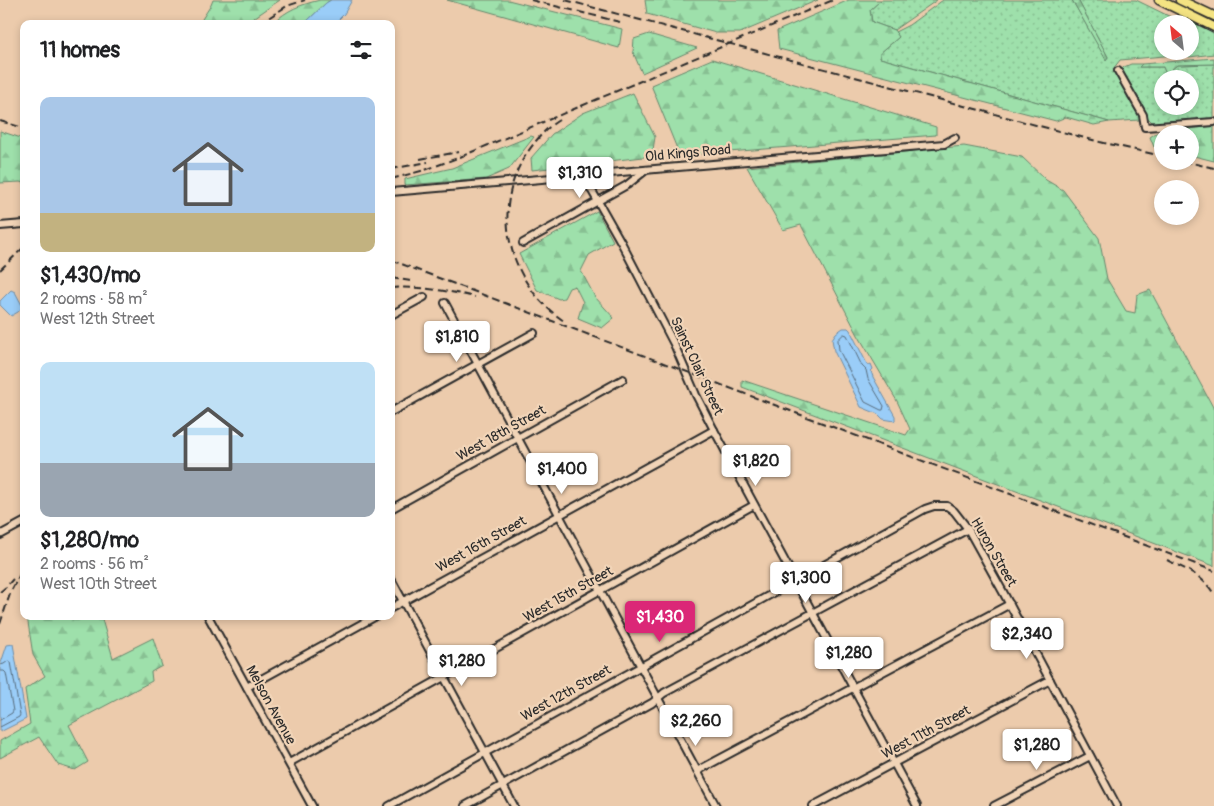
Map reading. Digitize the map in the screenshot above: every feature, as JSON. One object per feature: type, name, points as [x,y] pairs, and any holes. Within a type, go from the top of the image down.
[{"type":"main road","points":[[1158,0],[1214,27]]},
{"type":"main road","points":[[1180,0],[1192,3],[1214,16]]},
{"type":"street","points":[[1118,71],[1142,115],[1145,127],[1214,122]]},
{"type":"street","name":"Old Kings Road","points":[[395,192],[944,144],[955,138]]},
{"type":"street","points":[[523,243],[627,185],[647,169]]},
{"type":"street","name":"Sainst Clair Street","points":[[584,175],[673,341],[693,388],[714,430],[917,806]]},
{"type":"street","points":[[0,226],[20,224]]},
{"type":"street","points":[[395,313],[424,297]]},
{"type":"street","points":[[445,303],[716,806]]},
{"type":"street","points":[[395,410],[534,333]]},
{"type":"street","name":"West 18th Street","points":[[395,507],[623,379]]},
{"type":"street","name":"West 16th Street","points":[[395,606],[714,430]]},
{"type":"street","name":"West 15th Street","points":[[288,763],[754,505]]},
{"type":"street","name":"Huron Street","points":[[940,505],[954,510],[968,529],[1117,806]]},
{"type":"street","name":"West 12th Street","points":[[389,806],[794,580],[928,508],[940,505]]},
{"type":"street","points":[[0,535],[20,524]]},
{"type":"street","points":[[465,806],[652,703],[664,693],[968,529]]},
{"type":"street","points":[[395,586],[514,806]]},
{"type":"street","points":[[697,771],[1010,604]]},
{"type":"street","name":"Melson Avenue","points":[[210,620],[312,806]]},
{"type":"street","points":[[247,687],[369,620]]},
{"type":"street","name":"West 11th Street","points":[[813,806],[1050,680]]},
{"type":"street","points":[[994,806],[1090,756]]},
{"type":"green space","points":[[213,0],[280,0],[251,20],[202,20]]},
{"type":"green space","points":[[320,0],[331,0],[308,20],[277,20],[294,8]]},
{"type":"green space","points":[[447,0],[508,0],[622,29],[619,48]]},
{"type":"green space","points":[[645,0],[818,0],[740,33],[716,33],[647,14]]},
{"type":"green space","points":[[849,0],[881,0],[870,10],[872,22],[894,30],[899,37],[880,53],[880,58],[1109,122],[1094,125],[1066,117],[1056,121],[779,49],[777,31]]},
{"type":"green space","points":[[881,0],[937,0],[894,30],[872,22],[870,10]]},
{"type":"green space","points":[[943,0],[1072,0],[1106,59],[1108,57],[1078,0],[1136,0],[1167,15],[1154,15],[1154,57],[1120,60],[1113,69],[1139,116],[1139,120],[1109,122],[880,58],[880,53],[899,37],[895,32],[909,25]]},
{"type":"green space","points":[[1072,0],[1078,0],[1108,57],[1106,60]]},
{"type":"green space","points":[[1199,26],[1214,33],[1214,54],[1199,56]]},
{"type":"green space","points":[[649,34],[697,48],[642,73],[633,52],[634,39]]},
{"type":"green space","points":[[1214,58],[1214,64],[1177,65],[1172,70],[1164,70],[1163,67],[1139,67],[1142,64]]},
{"type":"green space","points":[[712,59],[936,127],[936,135],[680,156],[651,85]]},
{"type":"green space","points":[[1131,64],[1142,64],[1139,67],[1163,67],[1164,70],[1154,70],[1154,115],[1199,115],[1199,70],[1172,69],[1177,65],[1214,64],[1214,119],[1152,122],[1147,117],[1122,74],[1124,67]]},
{"type":"green space","points":[[633,93],[655,137],[652,156],[532,170],[531,158],[552,134],[583,113]]},
{"type":"green space","points":[[1214,126],[1214,161],[1199,157],[1199,128]]},
{"type":"green space","points":[[0,131],[20,138],[20,182],[0,183]]},
{"type":"green space","points":[[1154,134],[1154,147],[1150,137]]},
{"type":"green space","points":[[531,136],[534,137],[509,169],[486,179],[405,185],[405,179],[452,168]]},
{"type":"green space","points":[[964,146],[1022,157],[1046,180],[1063,190],[1099,238],[1107,279],[1126,311],[1135,313],[1137,295],[1150,290],[1214,409],[1214,566],[742,387],[742,380],[906,435],[910,429],[897,401],[858,335],[801,225],[783,230],[747,167]]},
{"type":"green space","points":[[597,211],[613,241],[589,255],[581,271],[595,297],[614,318],[602,328],[578,318],[583,302],[575,286],[569,288],[564,298],[559,299],[537,290],[519,254]]},
{"type":"green space","points":[[28,620],[102,620],[113,658],[153,638],[162,666],[151,672],[152,681],[69,725],[88,762],[75,770],[58,765],[39,737],[0,758],[0,741],[30,724],[25,689],[45,676],[33,655]]},
{"type":"water","points":[[331,0],[352,0],[338,20],[308,20]]},
{"type":"water","points":[[11,290],[15,292],[20,301],[20,310],[11,316],[0,305],[0,301]]},
{"type":"water","points":[[843,328],[850,330],[867,364],[871,364],[873,377],[895,416],[895,421],[883,419],[878,414],[861,407],[834,351],[832,339]]},
{"type":"water","points":[[13,644],[26,719],[0,732],[0,666],[7,645]]},
{"type":"railway","points":[[265,20],[287,6],[305,0]]},
{"type":"railway","points":[[531,0],[620,22]]},
{"type":"railway","points":[[565,0],[1100,142],[1154,154]]},
{"type":"railway","points":[[395,178],[425,170],[460,157],[833,0]]},
{"type":"railway","points":[[559,120],[534,143],[515,175],[509,198],[508,221],[511,244],[518,267],[530,287],[545,305],[564,321]]},
{"type":"railway","points":[[0,121],[20,127]]},
{"type":"railway","points":[[420,159],[459,152]]},
{"type":"railway","points":[[395,168],[428,162]]},
{"type":"railway","points":[[1199,165],[1214,168]]},
{"type":"railway","points":[[0,270],[20,251]]},
{"type":"railway","points":[[395,262],[1214,571]]},
{"type":"railway","points":[[395,279],[411,281]]},
{"type":"railway","points":[[395,288],[434,290],[475,297]]},
{"type":"railway","points":[[1167,560],[1199,577],[1214,594]]},
{"type":"railway","points":[[0,624],[11,591],[20,574]]},
{"type":"railway","points":[[0,592],[13,579]]}]
